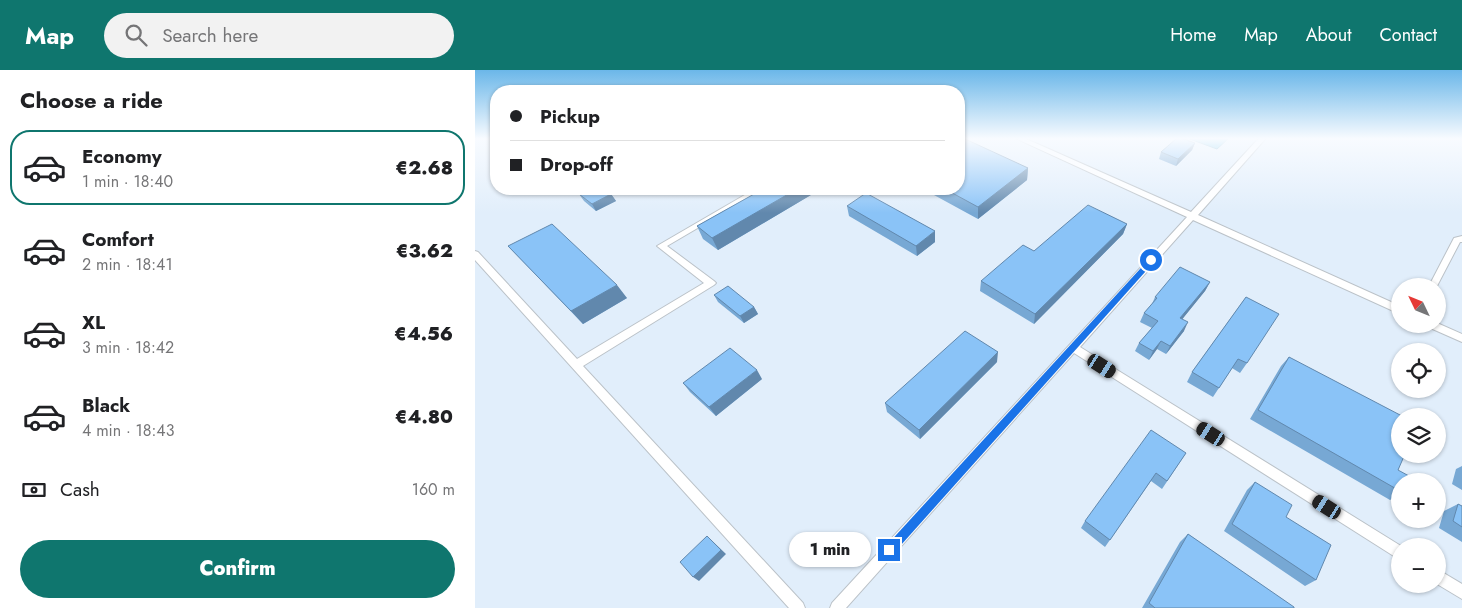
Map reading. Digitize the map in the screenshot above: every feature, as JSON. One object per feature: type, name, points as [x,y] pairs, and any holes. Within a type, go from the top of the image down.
[{"type":"lane","points":[[1074,163],[1391,306]]},
{"type":"lane","points":[[837,608],[1240,163]]},
{"type":"lane","points":[[576,365],[711,283],[661,246],[747,195]]},
{"type":"lane","points":[[1437,278],[1457,240],[1462,240]]},
{"type":"lane","points":[[475,254],[798,608]]},
{"type":"lane","points":[[1446,331],[1462,338]]},
{"type":"lane","points":[[1072,347],[1391,547]]},
{"type":"lane","points":[[1446,582],[1462,592]]},
{"type":"shaded area","points":[[475,163],[490,163],[490,195],[965,195],[965,163],[1462,163],[1462,608],[475,608]]},
{"type":"building","points":[[965,163],[1017,163],[1028,168],[978,207],[956,195],[965,195]]},
{"type":"building","points":[[580,195],[609,195],[592,204]]},
{"type":"building","points":[[752,195],[787,195],[712,238],[697,226]]},
{"type":"building","points":[[863,195],[870,195],[935,231],[916,246],[847,206]]},
{"type":"building","points":[[1088,205],[1127,224],[1035,314],[981,281],[1023,245],[1034,251]]},
{"type":"building","points":[[552,224],[617,285],[571,311],[508,246]]},
{"type":"building","points":[[1180,267],[1210,282],[1180,318],[1188,322],[1170,346],[1161,341],[1153,351],[1139,343],[1158,321],[1144,313]]},
{"type":"building","points":[[728,286],[754,307],[740,316],[714,295]]},
{"type":"building","points":[[1246,297],[1279,314],[1247,363],[1238,359],[1219,388],[1192,372]]},
{"type":"building","points":[[965,331],[998,352],[919,430],[885,403]]},
{"type":"building","points":[[730,348],[757,370],[709,407],[683,383]]},
{"type":"building","points":[[1289,357],[1391,410],[1391,463],[1401,463],[1398,470],[1404,473],[1391,473],[1391,486],[1258,410]]},
{"type":"building","points":[[1151,430],[1186,453],[1167,481],[1156,473],[1110,540],[1085,521]]},
{"type":"building","points":[[1255,482],[1292,505],[1286,517],[1331,545],[1316,580],[1232,524]]},
{"type":"building","points":[[1458,504],[1462,506],[1462,527],[1453,521]]},
{"type":"building","points":[[1188,534],[1294,608],[1155,608],[1149,603]]},
{"type":"building","points":[[707,536],[721,550],[693,577],[680,562]]},
{"type":"route","points":[[889,550],[1151,260]]}]
